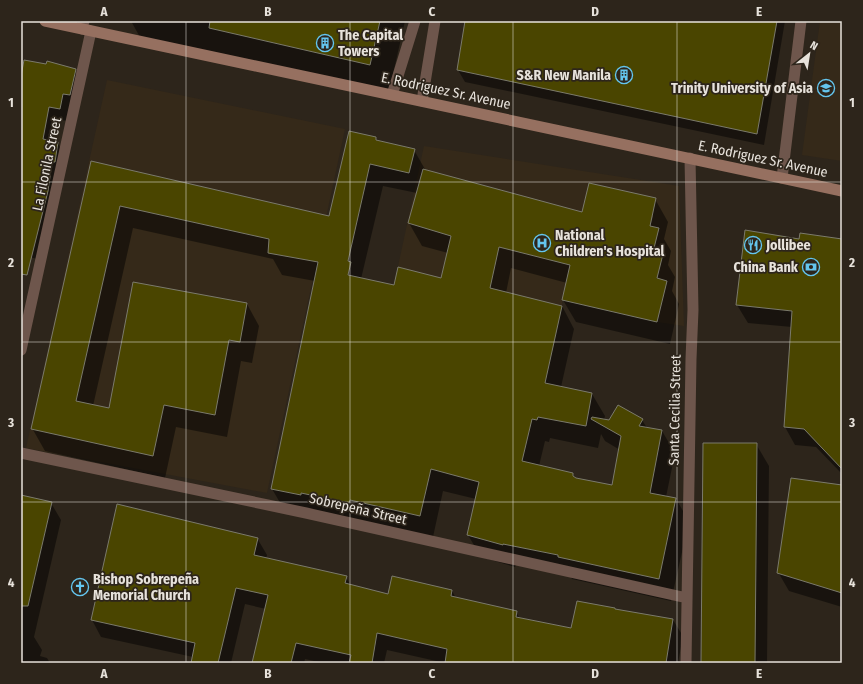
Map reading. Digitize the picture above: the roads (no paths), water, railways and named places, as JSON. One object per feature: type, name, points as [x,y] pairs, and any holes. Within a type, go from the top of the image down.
[{"type":"main road","name":"E. Rodriguez Sr. Avenue","points":[[44,21],[86,27],[392,95],[842,191]]},
{"type":"street","points":[[392,95],[415,21]]},
{"type":"street","points":[[422,101],[434,21]]},
{"type":"street","points":[[782,178],[801,21]]},
{"type":"street","name":"La Filonila Street","points":[[21,350],[86,27]]},
{"type":"street","name":"Santa Cecilia Street","points":[[686,663],[693,310],[690,158]]},
{"type":"street","name":"Sobrepeña Street","points":[[21,453],[299,511],[687,598]]},
{"type":"place","name":"The Capital Towers","points":[[325,43]]},
{"type":"place","name":"S&R New Manila","points":[[624,75]]},
{"type":"place","name":"Trinity University of Asia","points":[[826,88]]},
{"type":"place","name":"National Children's Hospital","points":[[542,243]]},
{"type":"place","name":"Jollibee","points":[[753,245]]},
{"type":"place","name":"China Bank","points":[[811,267]]},
{"type":"place","name":"Bishop Sobrepeña Memorial Church","points":[[80,587]]}]
